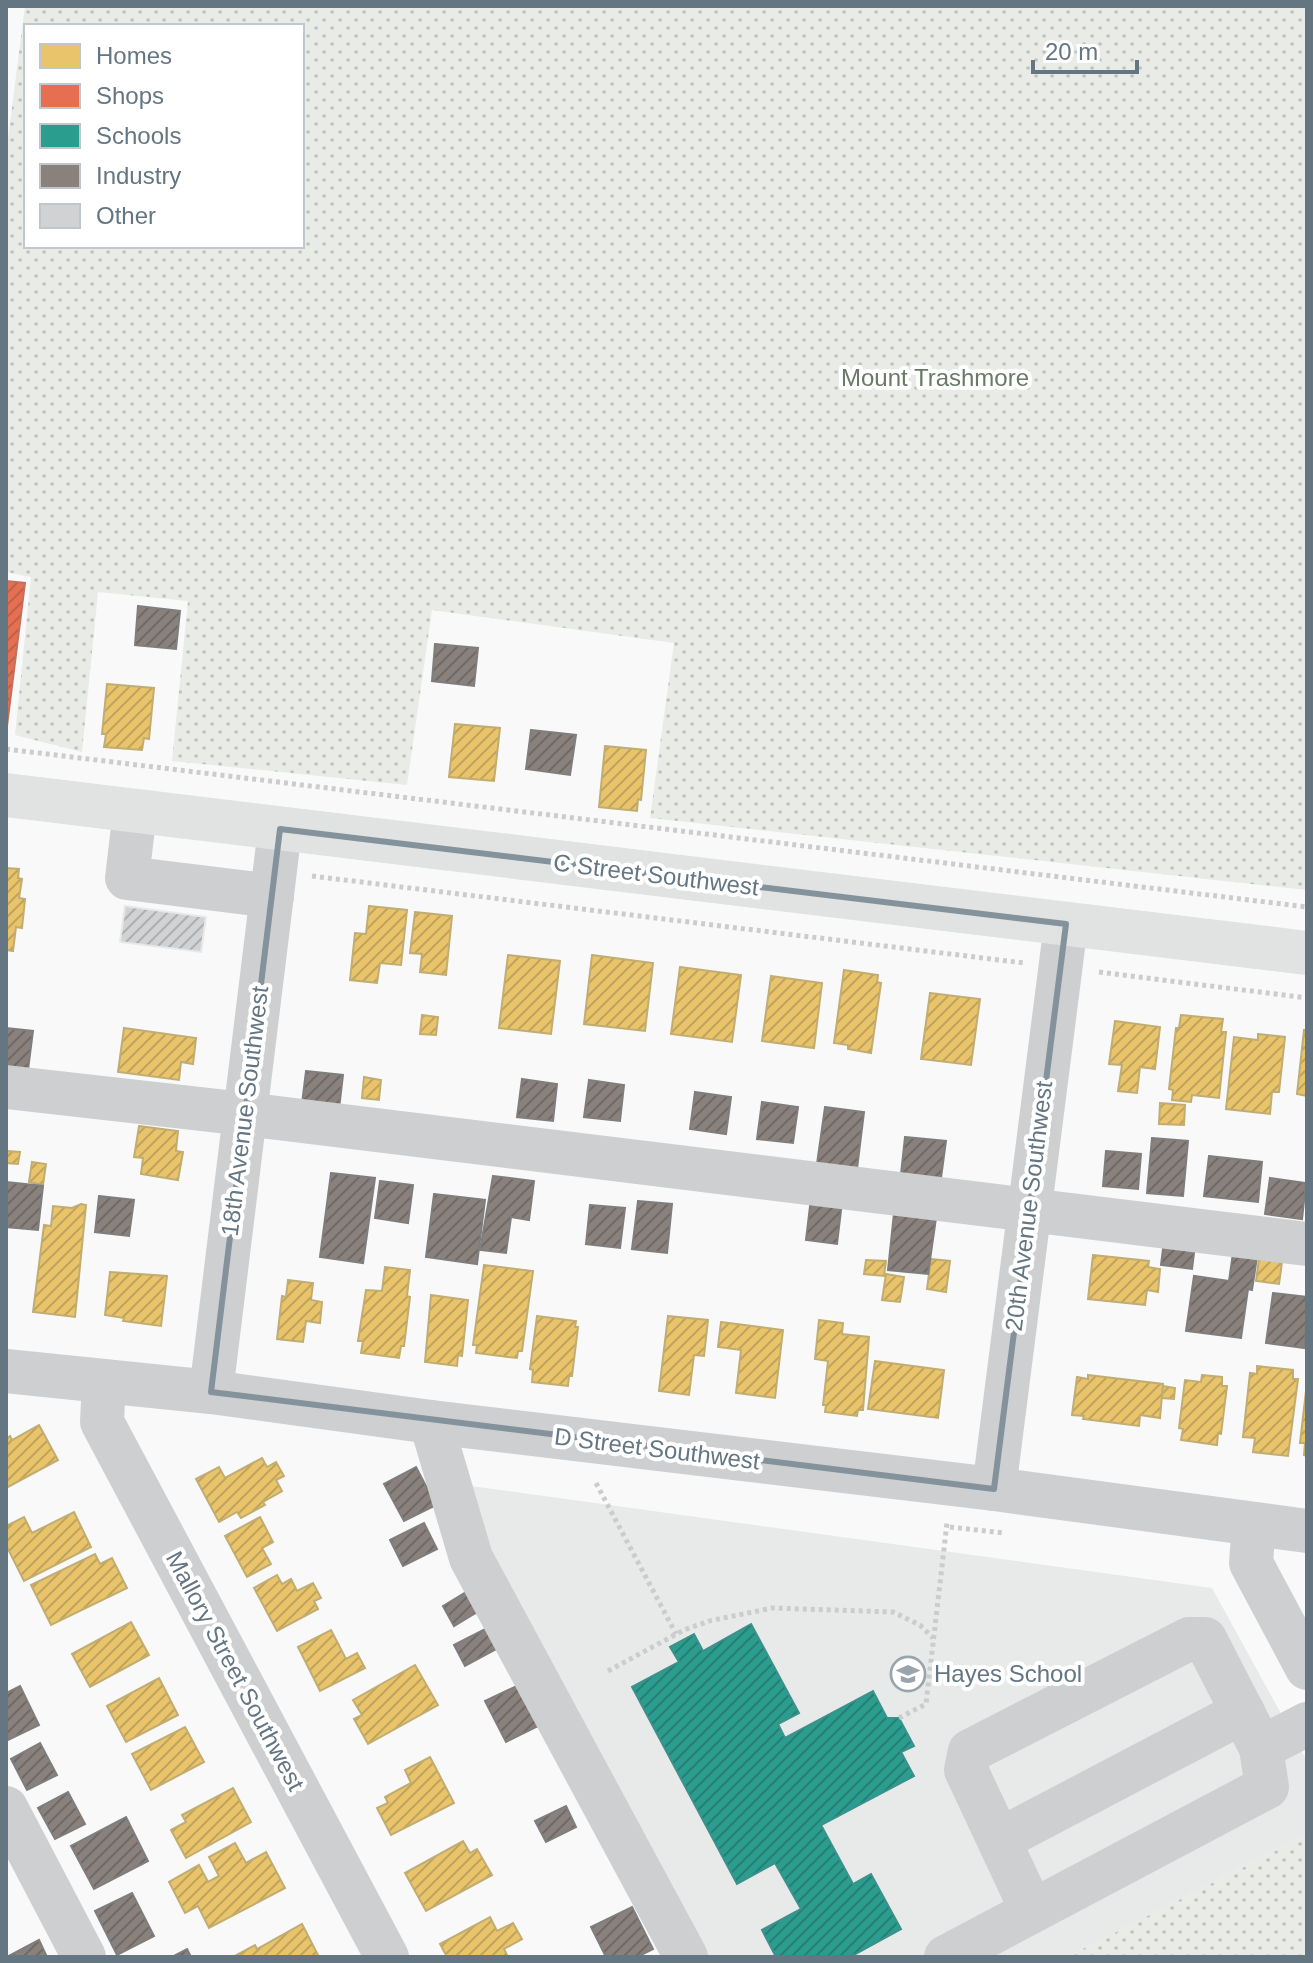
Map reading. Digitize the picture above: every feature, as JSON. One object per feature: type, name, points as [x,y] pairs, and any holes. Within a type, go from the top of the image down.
[{"type":"main road","name":"C Street Southwest","points":[[6,795],[1307,953]]},
{"type":"street","points":[[135,811],[127,878],[287,885]]},
{"type":"street","name":"18th Avenue Southwest","points":[[211,1392],[245,1114],[287,885],[280,829]]},
{"type":"street","name":"20th Avenue Southwest","points":[[994,1489],[1066,924]]},
{"type":"street","points":[[6,1087],[1307,1244]]},
{"type":"street","name":"D Street Southwest","points":[[6,1371],[211,1392],[1307,1531]]},
{"type":"street","name":"Mallory Street Southwest","points":[[104,1381],[102,1422],[387,1957]]},
{"type":"street","points":[[431,1422],[471,1558],[686,1957]]},
{"type":"street","points":[[1254,1524],[1251,1563],[1307,1668]]},
{"type":"street","points":[[946,1957],[1267,1787],[1252,1730],[1205,1639],[1189,1639],[970,1751],[966,1770],[1032,1911]]},
{"type":"street","points":[[999,1840],[1252,1730],[1307,1724]]},
{"type":"street","points":[[6,1808],[84,1957]]},
{"type":"path","points":[[6,749],[1307,907]]},
{"type":"path","points":[[287,885],[1033,964]]},
{"type":"path","points":[[1086,970],[1307,998]]},
{"type":"path","points":[[596,1483],[676,1634]]},
{"type":"path","points":[[899,1718],[926,1704],[948,1518]]},
{"type":"path","points":[[608,1671],[676,1634],[709,1621],[772,1608],[893,1612],[907,1616],[933,1638]]},
{"type":"highlighted area","points":[[280,829],[1066,924],[994,1489],[211,1392]]},
{"type":"shaded area","name":"Hayes School","points":[[471,1486],[1212,1588],[1307,1761],[1307,1835],[1067,1957],[706,1957],[488,1547]]},
{"type":"green space","name":"Mount Trashmore","points":[[25,6],[1307,6],[1307,890],[650,818],[674,643],[432,610],[407,785],[172,761],[188,601],[98,592],[82,752],[15,735],[31,577],[6,572],[6,154]]},
{"type":"green space","points":[[1307,1835],[1307,1957],[1067,1957]]},
{"type":"building: Homes","points":[[107,684],[154,688],[149,739],[144,738],[142,750],[104,747],[106,734],[102,734]]},
{"type":"building: Homes","points":[[455,724],[500,728],[494,781],[449,777]]},
{"type":"building: Homes","points":[[605,746],[646,750],[637,811],[599,807]]},
{"type":"building: Homes","points":[[6,868],[19,869],[18,878],[22,879],[19,898],[25,899],[22,928],[16,927],[13,951],[6,950]]},
{"type":"building: Homes","points":[[369,906],[407,910],[401,965],[380,963],[377,983],[350,980],[355,933],[366,934]]},
{"type":"building: Homes","points":[[415,912],[452,916],[446,975],[420,972],[422,954],[410,953]]},
{"type":"building: Homes","points":[[508,955],[560,961],[551,1034],[499,1028]]},
{"type":"building: Homes","points":[[592,955],[653,963],[645,1031],[584,1024]]},
{"type":"building: Homes","points":[[680,967],[741,975],[732,1042],[671,1034]]},
{"type":"building: Homes","points":[[844,970],[878,975],[877,982],[881,983],[871,1053],[834,1043]]},
{"type":"building: Homes","points":[[771,976],[822,983],[814,1048],[762,1041]]},
{"type":"building: Homes","points":[[930,993],[980,999],[971,1065],[921,1059]]},
{"type":"building: Homes","points":[[422,1015],[438,1017],[436,1035],[420,1034]]},
{"type":"building: Homes","points":[[1181,1015],[1223,1019],[1221,1032],[1226,1032],[1219,1098],[1192,1095],[1191,1102],[1172,1100],[1173,1090],[1169,1089],[1176,1028],[1179,1028]]},
{"type":"building: Homes","points":[[1115,1021],[1160,1027],[1155,1069],[1140,1067],[1137,1093],[1118,1091],[1122,1065],[1109,1064]]},
{"type":"building: Homes","points":[[124,1028],[196,1038],[193,1064],[181,1062],[179,1080],[118,1072]]},
{"type":"building: Homes","points":[[1304,1030],[1307,1030],[1307,1096],[1297,1094]]},
{"type":"building: Homes","points":[[1258,1034],[1285,1037],[1279,1092],[1272,1092],[1270,1114],[1226,1109],[1234,1037],[1258,1040]]},
{"type":"building: Homes","points":[[364,1077],[381,1080],[379,1100],[362,1098]]},
{"type":"building: Homes","points":[[1160,1103],[1185,1105],[1184,1125],[1159,1124]]},
{"type":"building: Homes","points":[[139,1126],[178,1131],[176,1151],[183,1152],[178,1180],[141,1174],[143,1158],[134,1157]]},
{"type":"building: Homes","points":[[7,1151],[20,1152],[18,1164],[6,1163]]},
{"type":"building: Homes","points":[[32,1162],[46,1164],[43,1185],[29,1182]]},
{"type":"building: Homes","points":[[86,1205],[75,1317],[33,1312],[44,1225],[51,1226],[53,1206],[72,1208]]},
{"type":"building: Homes","points":[[1093,1255],[1149,1261],[1148,1267],[1160,1269],[1158,1292],[1147,1290],[1145,1305],[1088,1299]]},
{"type":"building: Homes","points":[[931,1259],[950,1261],[946,1292],[927,1289]]},
{"type":"building: Homes","points":[[1259,1259],[1282,1262],[1279,1284],[1256,1281]]},
{"type":"building: Homes","points":[[866,1260],[886,1261],[884,1276],[864,1274]]},
{"type":"building: Homes","points":[[484,1265],[533,1271],[522,1351],[518,1351],[517,1358],[476,1353],[477,1345],[473,1345]]},
{"type":"building: Homes","points":[[385,1267],[410,1270],[404,1346],[401,1346],[399,1358],[361,1353],[363,1341],[358,1341],[366,1290],[382,1291]]},
{"type":"building: Homes","points":[[110,1272],[167,1276],[161,1326],[123,1321],[124,1318],[105,1315]]},
{"type":"building: Homes","points":[[886,1274],[904,1277],[900,1302],[882,1300]]},
{"type":"building: Homes","points":[[288,1280],[313,1283],[311,1300],[322,1302],[320,1323],[306,1321],[303,1342],[277,1339],[282,1296],[286,1297]]},
{"type":"building: Homes","points":[[431,1295],[468,1300],[462,1356],[458,1355],[457,1366],[425,1362]]},
{"type":"building: Homes","points":[[537,1316],[576,1321],[575,1327],[578,1327],[572,1376],[569,1376],[568,1386],[532,1382],[533,1370],[530,1369]]},
{"type":"building: Homes","points":[[668,1316],[708,1320],[704,1356],[694,1355],[689,1395],[659,1391]]},
{"type":"building: Homes","points":[[819,1320],[843,1323],[842,1334],[869,1337],[863,1410],[858,1410],[857,1416],[825,1412],[826,1405],[823,1405],[828,1361],[815,1359]]},
{"type":"building: Homes","points":[[721,1322],[783,1330],[775,1398],[736,1393],[741,1350],[718,1347]]},
{"type":"building: Homes","points":[[875,1361],[944,1370],[938,1418],[868,1409]]},
{"type":"building: Homes","points":[[1257,1366],[1293,1370],[1293,1379],[1298,1379],[1288,1456],[1253,1452],[1255,1438],[1243,1437],[1250,1373],[1257,1374]]},
{"type":"building: Homes","points":[[1088,1375],[1163,1384],[1160,1418],[1140,1415],[1139,1426],[1072,1415],[1077,1377],[1088,1379]]},
{"type":"building: Homes","points":[[1202,1375],[1222,1377],[1222,1386],[1227,1386],[1217,1445],[1181,1440],[1183,1429],[1179,1428],[1185,1380],[1201,1382]]},
{"type":"building: Homes","points":[[1307,1382],[1307,1456],[1304,1455],[1305,1443],[1300,1443]]},
{"type":"building: Homes","points":[[1163,1386],[1175,1388],[1174,1399],[1162,1398]]},
{"type":"building: Homes","points":[[39,1425],[58,1460],[6,1488],[6,1439],[10,1436],[12,1440]]},
{"type":"building: Homes","points":[[262,1458],[267,1467],[276,1462],[284,1476],[276,1480],[282,1491],[241,1518],[237,1512],[219,1522],[196,1479],[219,1467],[225,1478]]},
{"type":"building: Homes","points":[[74,1512],[91,1547],[24,1581],[6,1545],[6,1526],[24,1517],[32,1533]]},
{"type":"building: Homes","points":[[260,1517],[273,1542],[262,1548],[271,1564],[247,1577],[225,1536]]},
{"type":"building: Homes","points":[[95,1554],[100,1564],[112,1558],[127,1588],[51,1625],[31,1585]]},
{"type":"building: Homes","points":[[277,1575],[282,1584],[291,1579],[297,1591],[313,1583],[321,1598],[314,1601],[318,1609],[277,1631],[254,1588]]},
{"type":"building: Homes","points":[[131,1622],[149,1655],[90,1687],[72,1654]]},
{"type":"building: Homes","points":[[331,1630],[346,1659],[357,1653],[365,1668],[320,1691],[298,1647]]},
{"type":"building: Homes","points":[[415,1665],[438,1705],[368,1744],[354,1719],[362,1715],[353,1700]]},
{"type":"building: Homes","points":[[159,1678],[178,1715],[126,1742],[107,1706]]},
{"type":"building: Homes","points":[[185,1727],[204,1762],[151,1790],[132,1754]]},
{"type":"building: Homes","points":[[430,1757],[454,1803],[391,1835],[377,1808],[388,1803],[385,1797],[411,1783],[405,1770]]},
{"type":"building: Homes","points":[[233,1788],[251,1822],[186,1858],[171,1830],[186,1822],[182,1815]]},
{"type":"building: Homes","points":[[463,1841],[470,1853],[477,1849],[492,1875],[426,1911],[405,1873]]},
{"type":"building: Homes","points":[[235,1843],[246,1863],[266,1852],[285,1888],[209,1928],[198,1906],[185,1913],[169,1882],[199,1865],[208,1882],[219,1876],[209,1857]]},
{"type":"building: Homes","points":[[490,1917],[497,1931],[513,1923],[522,1939],[504,1949],[508,1957],[447,1957],[440,1944]]},
{"type":"building: Homes","points":[[302,1924],[319,1957],[233,1957],[255,1945],[257,1949]]},
{"type":"building: Shops","points":[[6,581],[25,583],[6,734]]},
{"type":"building: Schools","points":[[751,1624],[799,1713],[778,1724],[785,1738],[873,1691],[887,1718],[899,1718],[914,1746],[901,1752],[914,1776],[821,1825],[853,1884],[871,1874],[901,1929],[850,1957],[776,1957],[762,1930],[801,1909],[775,1863],[737,1884],[632,1687],[679,1662],[670,1647],[694,1634],[703,1651]]},
{"type":"building: Industry","points":[[138,606],[180,611],[176,649],[135,645]]},
{"type":"building: Industry","points":[[435,644],[478,648],[474,686],[432,681]]},
{"type":"building: Industry","points":[[531,730],[576,735],[570,775],[526,769]]},
{"type":"building: Industry","points":[[6,1028],[33,1031],[28,1070],[6,1068]]},
{"type":"building: Industry","points":[[306,1071],[343,1075],[339,1109],[302,1104]]},
{"type":"building: Industry","points":[[522,1079],[557,1084],[553,1121],[517,1117]]},
{"type":"building: Industry","points":[[589,1080],[624,1085],[620,1121],[584,1117]]},
{"type":"building: Industry","points":[[695,1092],[731,1097],[726,1134],[690,1129]]},
{"type":"building: Industry","points":[[762,1102],[798,1107],[793,1143],[757,1139]]},
{"type":"building: Industry","points":[[825,1107],[864,1112],[857,1169],[817,1164]]},
{"type":"building: Industry","points":[[905,1137],[946,1141],[941,1178],[901,1174]]},
{"type":"building: Industry","points":[[1152,1138],[1188,1141],[1183,1196],[1147,1193]]},
{"type":"building: Industry","points":[[1106,1151],[1141,1154],[1138,1189],[1103,1186]]},
{"type":"building: Industry","points":[[1209,1156],[1262,1162],[1258,1202],[1204,1196]]},
{"type":"building: Industry","points":[[331,1173],[375,1178],[363,1263],[320,1257]]},
{"type":"building: Industry","points":[[493,1176],[534,1181],[529,1220],[511,1217],[506,1253],[480,1250]]},
{"type":"building: Industry","points":[[1270,1178],[1306,1183],[1302,1219],[1265,1214]]},
{"type":"building: Industry","points":[[380,1181],[413,1185],[408,1223],[375,1218]]},
{"type":"building: Industry","points":[[6,1182],[43,1186],[38,1230],[6,1227]]},
{"type":"building: Industry","points":[[434,1194],[485,1200],[477,1264],[426,1257]]},
{"type":"building: Industry","points":[[99,1196],[134,1200],[129,1236],[95,1232]]},
{"type":"building: Industry","points":[[811,1198],[842,1202],[837,1244],[806,1240]]},
{"type":"building: Industry","points":[[638,1201],[672,1204],[667,1253],[632,1249]]},
{"type":"building: Industry","points":[[590,1205],[625,1208],[620,1248],[586,1244]]},
{"type":"building: Industry","points":[[894,1213],[936,1218],[928,1274],[888,1270]]},
{"type":"building: Industry","points":[[1164,1241],[1195,1245],[1192,1269],[1161,1265]]},
{"type":"building: Industry","points":[[1233,1253],[1257,1257],[1252,1290],[1248,1289],[1241,1338],[1186,1331],[1194,1276],[1229,1281]]},
{"type":"building: Industry","points":[[1273,1293],[1307,1297],[1305,1348],[1266,1343]]},
{"type":"building: Industry","points":[[416,1467],[436,1505],[404,1521],[384,1484]]},
{"type":"building: Industry","points":[[424,1523],[437,1549],[403,1566],[390,1540]]},
{"type":"building: Industry","points":[[468,1591],[479,1611],[454,1626],[443,1606]]},
{"type":"building: Industry","points":[[487,1628],[498,1648],[465,1666],[454,1645]]},
{"type":"building: Industry","points":[[521,1684],[542,1724],[506,1742],[485,1701]]},
{"type":"building: Industry","points":[[20,1686],[39,1725],[6,1741],[6,1693]]},
{"type":"building: Industry","points":[[40,1743],[57,1775],[27,1790],[11,1759]]},
{"type":"building: Industry","points":[[68,1792],[85,1824],[55,1839],[38,1808]]},
{"type":"building: Industry","points":[[566,1806],[576,1827],[546,1842],[535,1821]]},
{"type":"building: Industry","points":[[126,1817],[148,1861],[94,1889],[71,1846]]},
{"type":"building: Industry","points":[[132,1893],[154,1936],[117,1955],[95,1911]]},
{"type":"building: Industry","points":[[632,1907],[653,1949],[637,1957],[606,1957],[591,1927]]},
{"type":"building: Industry","points":[[39,1940],[47,1957],[7,1957]]},
{"type":"building: Industry","points":[[187,1949],[191,1957],[172,1957]]},
{"type":"building: Other","points":[[125,906],[206,917],[201,952],[120,942]]},
{"type":"place","name":"Hayes School","points":[[908,1674]]}]
